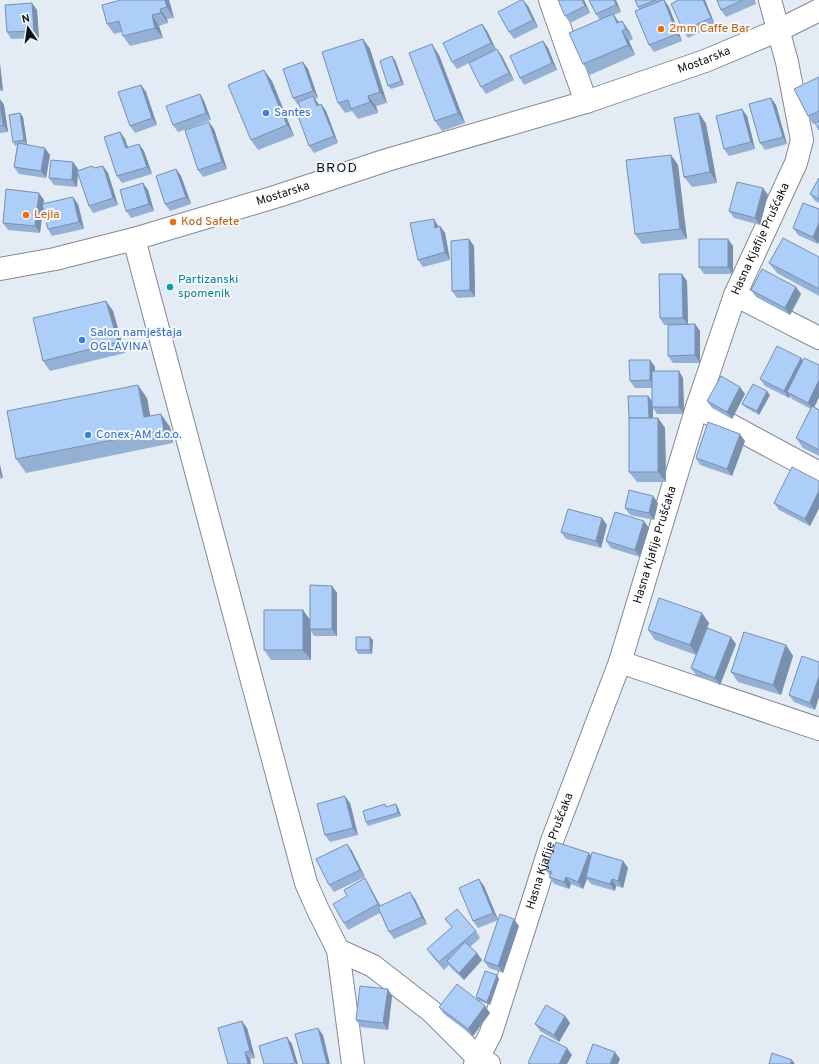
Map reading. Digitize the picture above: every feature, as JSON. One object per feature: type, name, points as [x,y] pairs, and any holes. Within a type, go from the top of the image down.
[{"type":"street","points":[[550,0],[586,102]]},
{"type":"street","name":"Hasna Kjafije Prušćaka","points":[[481,1062],[552,842],[620,662],[697,407],[735,295],[796,163],[802,140],[787,62],[770,0]]},
{"type":"street","name":"Mostarska","points":[[0,269],[55,259],[134,239],[278,196],[387,160],[586,102],[705,61],[779,30],[819,10]]},
{"type":"street","points":[[134,239],[306,883],[338,950],[353,1064]]},
{"type":"street","points":[[735,295],[819,338]]},
{"type":"street","points":[[697,407],[819,473]]},
{"type":"street","points":[[620,662],[819,729]]},
{"type":"street","points":[[338,950],[373,966],[431,1011],[481,1062]]},
{"type":"building","points":[[121,0],[165,0],[167,7],[160,9],[161,13],[152,15],[155,28],[123,36],[119,21],[107,24],[102,5]]},
{"type":"building","points":[[523,0],[533,20],[509,32],[498,12]]},
{"type":"building","points":[[558,0],[582,0],[585,6],[565,16]]},
{"type":"building","points":[[589,0],[614,0],[616,5],[596,14]]},
{"type":"building","points":[[635,0],[656,0],[638,7]]},
{"type":"building","name":"2mm Caffe Bar","points":[[663,0],[677,34],[649,45],[635,11]]},
{"type":"building","points":[[678,0],[703,0],[711,18],[683,30],[671,4]]},
{"type":"building","points":[[717,0],[743,0],[721,10]]},
{"type":"building","points":[[32,3],[34,31],[7,32],[5,5]]},
{"type":"building","points":[[613,14],[617,23],[622,21],[626,29],[622,31],[628,45],[583,64],[569,33]]},
{"type":"building","points":[[482,24],[491,43],[452,62],[443,43]]},
{"type":"building","points":[[363,39],[380,92],[368,96],[370,102],[351,109],[348,100],[338,103],[322,52]]},
{"type":"building","points":[[543,41],[552,63],[520,78],[510,56]]},
{"type":"building","points":[[432,44],[458,113],[435,121],[409,53]]},
{"type":"building","points":[[497,49],[509,73],[481,87],[469,63]]},
{"type":"building","points":[[392,56],[401,81],[388,86],[380,61]]},
{"type":"building","points":[[303,62],[313,91],[293,98],[283,69]]},
{"type":"building","points":[[264,70],[287,125],[251,140],[228,85]]},
{"type":"building","points":[[819,77],[819,111],[808,116],[794,89]]},
{"type":"building","points":[[141,85],[152,118],[130,126],[118,92]]},
{"type":"building","points":[[200,94],[206,113],[173,125],[166,106]]},
{"type":"building","points":[[313,96],[317,106],[321,104],[334,136],[309,146],[297,113],[302,111],[298,102]]},
{"type":"building","points":[[771,98],[783,137],[760,143],[749,104]]},
{"type":"building","points":[[0,102],[3,125],[0,126]]},
{"type":"building","points":[[742,109],[751,142],[724,149],[716,116]]},
{"type":"building","points":[[20,113],[24,140],[13,142],[9,115]]},
{"type":"building","points":[[699,113],[710,172],[684,177],[674,118]]},
{"type":"building","points":[[819,121],[819,130],[815,123]]},
{"type":"building","points":[[209,122],[222,162],[198,170],[185,130]]},
{"type":"building","points":[[120,132],[126,148],[139,144],[147,167],[117,176],[104,137]]},
{"type":"building","points":[[18,143],[45,148],[41,171],[14,167]]},
{"type":"building","points":[[671,155],[680,229],[635,234],[626,160]]},
{"type":"building","points":[[51,160],[73,162],[72,180],[49,178]]},
{"type":"building","points":[[92,166],[94,168],[103,166],[113,198],[89,206],[77,171]]},
{"type":"building","points":[[176,169],[186,197],[165,204],[156,176]]},
{"type":"building","points":[[819,178],[819,199],[810,194]]},
{"type":"building","points":[[737,182],[763,188],[755,218],[729,211]]},
{"type":"building","points":[[143,183],[149,204],[126,211],[120,190]]},
{"type":"building","points":[[6,189],[39,193],[35,226],[3,223]]},
{"type":"building","points":[[73,197],[79,222],[48,229],[42,204]]},
{"type":"building","points":[[803,203],[819,209],[819,223],[813,237],[793,228]]},
{"type":"building","points":[[434,219],[435,228],[440,226],[445,252],[418,260],[410,223]]},
{"type":"building","points":[[783,238],[819,257],[819,289],[769,263]]},
{"type":"building","points":[[469,239],[470,290],[452,291],[451,241]]},
{"type":"building","points":[[699,239],[728,239],[728,267],[699,267]]},
{"type":"building","points":[[762,269],[796,287],[785,308],[751,290]]},
{"type":"building","points":[[659,274],[682,274],[683,318],[660,318]]},
{"type":"building","name":"Salon namještaja OGLAVINA","points":[[106,301],[118,342],[43,361],[33,318]]},
{"type":"building","points":[[695,324],[695,355],[668,356],[668,325]]},
{"type":"building","points":[[777,346],[801,358],[784,391],[760,379]]},
{"type":"building","points":[[804,358],[819,365],[819,380],[808,403],[787,392]]},
{"type":"building","points":[[629,360],[650,360],[650,380],[630,381]]},
{"type":"building","points":[[652,371],[679,371],[679,407],[652,407]]},
{"type":"building","points":[[721,376],[740,387],[727,412],[707,401]]},
{"type":"building","points":[[753,384],[767,391],[757,411],[742,404]]},
{"type":"building","points":[[138,385],[144,417],[161,414],[164,430],[16,459],[7,411]]},
{"type":"building","points":[[628,396],[648,396],[649,418],[629,418]]},
{"type":"building","points":[[812,406],[819,410],[819,450],[796,438]]},
{"type":"building","points":[[629,418],[658,418],[658,472],[629,472]]},
{"type":"building","points":[[708,422],[740,434],[727,469],[696,458]]},
{"type":"building","points":[[792,467],[819,481],[819,491],[805,519],[774,503]]},
{"type":"building","points":[[629,490],[653,496],[649,513],[625,508]]},
{"type":"building","points":[[568,509],[602,518],[596,541],[561,532]]},
{"type":"building","points":[[615,512],[644,521],[635,550],[606,541]]},
{"type":"building","points":[[310,585],[332,586],[332,629],[310,629]]},
{"type":"building","points":[[659,598],[702,613],[690,645],[648,630]]},
{"type":"building","points":[[264,610],[303,610],[303,650],[264,650]]},
{"type":"building","points":[[707,628],[731,637],[715,678],[691,668]]},
{"type":"building","points":[[744,632],[786,645],[773,685],[731,672]]},
{"type":"building","points":[[356,637],[370,637],[370,650],[356,650]]},
{"type":"building","points":[[802,656],[819,662],[819,676],[810,703],[789,695]]},
{"type":"building","points":[[345,796],[353,828],[325,835],[317,804]]},
{"type":"building","points":[[385,804],[386,807],[396,804],[398,813],[366,822],[363,811]]},
{"type":"building","points":[[556,842],[589,853],[578,882],[566,877],[564,882],[549,877],[552,872],[546,870]]},
{"type":"building","points":[[347,844],[360,870],[329,885],[316,859]]},
{"type":"building","points":[[592,852],[623,861],[618,881],[612,879],[610,884],[586,877]]},
{"type":"building","points":[[365,878],[378,904],[344,923],[333,904],[347,896],[344,890]]},
{"type":"building","points":[[479,879],[493,913],[473,921],[459,888]]},
{"type":"building","points":[[410,892],[422,917],[389,932],[378,907]]},
{"type":"building","points":[[457,909],[476,931],[439,962],[427,949],[452,927],[445,919]]},
{"type":"building","points":[[500,914],[514,919],[498,966],[484,961]]},
{"type":"building","points":[[465,942],[477,953],[459,973],[447,961]]},
{"type":"building","points":[[485,971],[497,975],[487,1002],[476,997]]},
{"type":"building","points":[[457,984],[485,1006],[468,1029],[439,1007]]},
{"type":"building","points":[[360,986],[388,989],[383,1023],[356,1020]]},
{"type":"building","points":[[546,1005],[565,1016],[554,1035],[535,1024]]},
{"type":"building","points":[[242,1021],[250,1051],[245,1052],[248,1064],[228,1064],[218,1028]]},
{"type":"building","points":[[318,1028],[327,1064],[303,1064],[295,1034]]},
{"type":"building","points":[[541,1035],[567,1048],[559,1064],[528,1063]]},
{"type":"building","points":[[287,1037],[295,1063],[264,1064],[259,1046]]},
{"type":"building","points":[[593,1044],[615,1052],[610,1064],[586,1063]]},
{"type":"building","points":[[772,1053],[792,1060],[790,1064],[769,1064]]},
{"type":"place","name":"2mm Caffe Bar","points":[[661,29]]},
{"type":"place","name":"Santes","points":[[266,113]]},
{"type":"place","name":"Lejla","points":[[26,215]]},
{"type":"place","name":"Kod Safete","points":[[173,222]]},
{"type":"place","name":"Partizanski spomenik","points":[[170,287]]},
{"type":"place","name":"Salon namještaja OGLAVINA","points":[[82,340]]},
{"type":"place","name":"Conex-AM d.o.o.","points":[[88,435]]},
{"type":"district","name":"BROD","points":[[337,168]]}]
